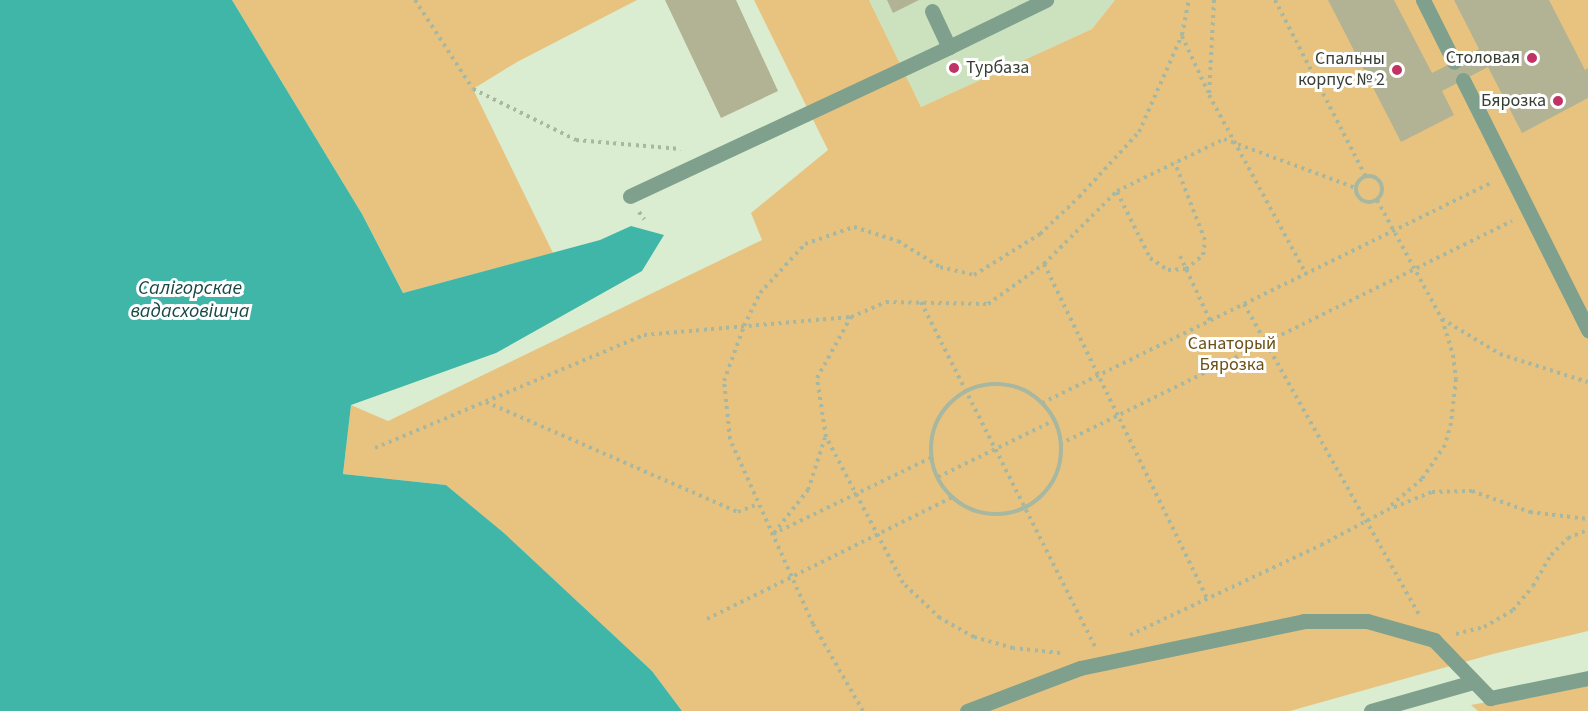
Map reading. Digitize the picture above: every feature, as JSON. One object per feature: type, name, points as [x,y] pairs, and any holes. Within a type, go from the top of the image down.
[{"type":"street","points":[[630,196],[1046,0]]},
{"type":"street","points":[[1423,0],[1454,62]]},
{"type":"street","points":[[932,10],[949,47]]},
{"type":"street","points":[[1463,80],[1588,330]]},
{"type":"street","points":[[967,711],[1080,668],[1304,621],[1367,621],[1434,640],[1490,698],[1588,678]]},
{"type":"street","points":[[1371,711],[1473,682]]},
{"type":"path","points":[[415,0],[473,89],[576,140],[720,152]]},
{"type":"path","points":[[863,711],[813,624],[730,439],[724,381],[744,326],[760,293],[805,244],[854,227],[898,241],[940,267],[974,275],[1040,234],[1079,197],[1139,132],[1182,35],[1189,0]]},
{"type":"path","points":[[1209,95],[1214,0]]},
{"type":"path","points":[[1275,0],[1366,177]]},
{"type":"path","points":[[1182,35],[1233,142],[1306,274]]},
{"type":"path","points":[[375,447],[644,335],[851,317],[886,302],[988,304],[1044,264],[1117,191],[1224,139],[1356,188]]},
{"type":"path","points":[[1117,191],[1150,258],[1168,270],[1186,269],[1203,255],[1205,240],[1175,163]]},
{"type":"path","points":[[1042,403],[1510,174]]},
{"type":"path","points":[[1366,177],[1375,177],[1381,184],[1382,192],[1377,200],[1370,203],[1361,200],[1356,188],[1359,181],[1366,177]]},
{"type":"path","points":[[1377,200],[1442,319],[1453,355],[1456,379],[1451,423],[1445,445],[1422,479],[1387,510]]},
{"type":"path","points":[[1060,444],[1529,212]]},
{"type":"path","points":[[1180,255],[1210,320]]},
{"type":"path","points":[[1044,264],[1207,598]]},
{"type":"path","points":[[921,302],[1096,649]]},
{"type":"path","points":[[1244,304],[1264,344],[1434,640],[1484,627],[1513,610],[1533,586],[1551,555],[1569,538],[1588,530]]},
{"type":"path","points":[[851,317],[817,378],[826,437],[903,584],[940,618],[974,637],[1013,648],[1062,653]]},
{"type":"path","points":[[1442,319],[1500,354],[1588,382]]},
{"type":"path","points":[[988,384],[1008,384],[1027,391],[1042,403],[1055,420],[1061,459],[1055,478],[1043,495],[1026,507],[1003,514],[980,513],[960,503],[943,488],[932,457],[931,445],[936,423],[948,404],[967,390],[988,384]]},
{"type":"path","points":[[485,401],[738,512],[758,504]]},
{"type":"path","points":[[938,477],[1055,420]]},
{"type":"path","points":[[773,534],[808,490],[826,437]]},
{"type":"path","points":[[773,534],[932,457]]},
{"type":"path","points":[[1125,637],[1387,510],[1432,492],[1472,491],[1530,512],[1588,519]]},
{"type":"path","points":[[707,619],[953,497]]},
{"type":"path","points":[[1085,650],[1106,645]]},
{"type":"shaded area","name":"Турбаза","points":[[869,0],[1115,0],[1092,29],[921,107]]},
{"type":"green space","points":[[232,0],[637,0],[517,62],[473,89],[553,253],[403,293],[362,214]]},
{"type":"green space","name":"Санаторый Бярозка","points":[[754,0],[869,0],[921,107],[1092,29],[1115,0],[1588,0],[1588,631],[1493,654],[1290,711],[682,711],[652,671],[504,533],[446,485],[343,474],[351,405],[388,421],[762,240],[751,213],[828,150]]},
{"type":"green space","points":[[1588,683],[1588,711],[1478,711],[1471,705]]},
{"type":"water","name":"Салігорскае вадасховішча","points":[[0,0],[232,0],[362,214],[403,293],[600,240],[631,226],[664,235],[642,271],[496,353],[351,405],[343,474],[446,485],[504,533],[652,671],[682,711],[0,711]]},
{"type":"building","points":[[665,0],[736,0],[778,91],[721,118]]},
{"type":"building","points":[[887,0],[919,0],[893,13]]},
{"type":"building","points":[[1328,0],[1394,0],[1432,73],[1479,49],[1454,0],[1549,0],[1585,70],[1588,68],[1588,98],[1522,133],[1488,67],[1442,91],[1454,115],[1401,142]]},
{"type":"place","name":"Столовая","points":[[1532,58]]},
{"type":"place","name":"Турбаза","points":[[954,68]]},
{"type":"place","name":"Спальны корпус № 2","points":[[1397,70]]},
{"type":"place","name":"Бярозка","points":[[1558,101]]}]
